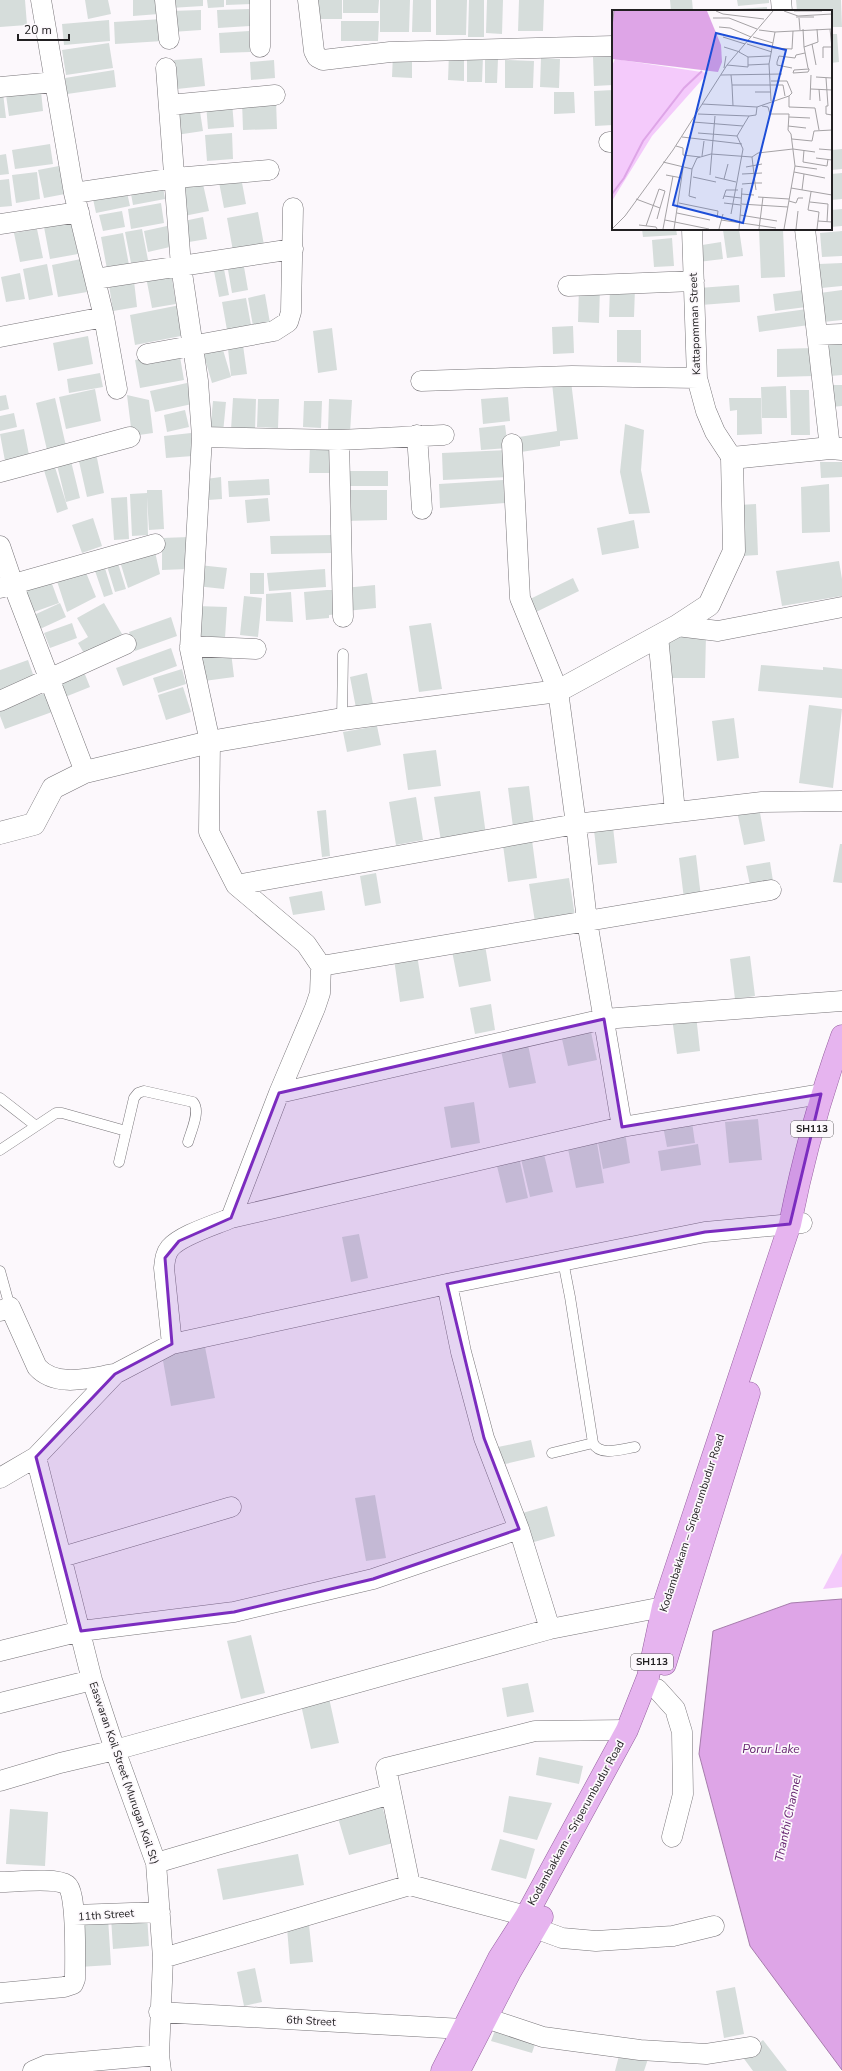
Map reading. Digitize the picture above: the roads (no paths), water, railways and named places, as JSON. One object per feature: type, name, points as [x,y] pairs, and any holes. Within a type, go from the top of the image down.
[{"type":"main road","name":"Kodambakkam – Sriperumbudur Road","points":[[796,1223],[798,1182],[821,1094],[842,1036]]},
{"type":"main road","name":"Kodambakkam – Sriperumbudur Road","points":[[442,2071],[499,1958],[527,1923],[640,1736],[657,1689],[687,1564],[842,1079]]},
{"type":"main road","name":"Kodambakkam – Sriperumbudur Road","points":[[460,2071],[510,1972],[527,1923],[627,1730],[648,1677],[663,1607],[687,1564]]},
{"type":"street","points":[[42,0],[76,202],[104,317],[117,389]]},
{"type":"street","points":[[165,0],[169,39]]},
{"type":"street","points":[[260,0],[260,47]]},
{"type":"street","points":[[308,0],[314,51],[317,58],[323,60],[390,52],[612,46]]},
{"type":"street","points":[[781,0],[782,10]]},
{"type":"street","points":[[166,68],[181,266],[198,381],[202,437],[190,646],[210,742],[209,832],[236,885],[306,944],[321,966],[320,993],[279,1093],[231,1218]]},
{"type":"street","points":[[0,87],[55,82]]},
{"type":"street","points":[[169,105],[275,95]]},
{"type":"street","points":[[0,224],[76,202],[175,178],[269,170]]},
{"type":"street","points":[[147,354],[274,331],[288,322],[291,312],[293,208]]},
{"type":"street","name":"Kattapomman Street","points":[[692,230],[697,378],[709,418],[715,432],[732,458]]},
{"type":"street","points":[[0,832],[34,824],[53,788],[85,772],[210,742],[342,719],[558,691],[677,626],[709,605],[734,551],[732,458],[836,449],[817,335],[805,230]]},
{"type":"street","points":[[95,279],[293,249]]},
{"type":"street","points":[[568,286],[694,281]]},
{"type":"street","points":[[0,337],[104,317]]},
{"type":"street","points":[[817,335],[842,334]]},
{"type":"street","points":[[420,381],[572,376],[697,378]]},
{"type":"street","points":[[202,437],[339,440],[444,435]]},
{"type":"street","points":[[417,436],[422,509]]},
{"type":"street","points":[[0,472],[130,437]]},
{"type":"street","points":[[339,440],[343,617]]},
{"type":"street","points":[[512,444],[520,598],[558,691],[576,824],[587,921],[622,1127]]},
{"type":"street","points":[[6,586],[155,544]]},
{"type":"street","points":[[0,546],[6,586],[49,678],[85,772]]},
{"type":"street","points":[[677,626],[718,631],[842,607]]},
{"type":"street","points":[[658,636],[675,812]]},
{"type":"street","points":[[0,701],[126,644]]},
{"type":"street","points":[[190,646],[256,649]]},
{"type":"street","points":[[236,885],[576,824],[762,802],[842,801]]},
{"type":"street","points":[[321,966],[771,890]]},
{"type":"street","points":[[279,1093],[604,1019],[842,1001]]},
{"type":"street","points":[[172,1344],[164,1268],[165,1258],[170,1248],[179,1241],[231,1218],[622,1127],[821,1094]]},
{"type":"street","points":[[0,1478],[36,1457],[115,1374],[172,1344],[447,1284],[705,1232],[796,1223]]},
{"type":"street","points":[[447,1284],[461,1352],[484,1438],[519,1529],[550,1629]]},
{"type":"street","points":[[5,1309],[37,1367],[44,1374],[62,1380],[115,1374]]},
{"type":"street","name":"Easwaran Koil Street (Murugan Koil St)","points":[[36,1457],[81,1631],[92,1680],[115,1750],[156,1863],[163,1958],[160,2012],[160,2063]]},
{"type":"street","points":[[62,1557],[231,1508]]},
{"type":"street","points":[[0,1651],[81,1631],[234,1612],[373,1579],[519,1529]]},
{"type":"street","points":[[0,1781],[60,1763],[115,1750],[550,1629],[663,1607]]},
{"type":"street","points":[[0,1703],[92,1680]]},
{"type":"street","points":[[657,1689],[675,1709],[682,1732],[683,1794],[672,1837]]},
{"type":"street","points":[[410,1885],[386,1768],[535,1731],[627,1730]]},
{"type":"street","points":[[156,1863],[391,1794]]},
{"type":"street","points":[[0,1882],[61,1882],[68,1885],[71,1890],[74,1915]]},
{"type":"street","points":[[163,1958],[410,1885],[527,1923],[562,1938],[596,1941],[673,1936],[714,1926]]},
{"type":"street","name":"11th Street","points":[[0,1993],[64,1987],[73,1984],[75,1979],[74,1915],[160,1912]]},
{"type":"street","name":"6th Street","points":[[160,2012],[463,2029]]},
{"type":"street","points":[[486,2018],[543,2038],[640,2050],[706,2054],[750,2047]]},
{"type":"street","points":[[33,2071],[47,2064],[160,2063]]},
{"type":"lane","points":[[342,719],[343,654]]},
{"type":"lane","points":[[119,1162],[134,1098],[138,1093],[149,1091],[193,1102],[195,1104],[196,1111],[188,1142]]},
{"type":"lane","points":[[0,1098],[36,1126]]},
{"type":"lane","points":[[0,1150],[49,1116],[62,1113],[126,1131]]},
{"type":"lane","points":[[563,1261],[593,1443],[595,1448],[601,1451],[634,1447]]},
{"type":"lane","points":[[0,1271],[5,1309]]},
{"type":"lane","points":[[552,1453],[593,1443]]},
{"type":"water","name":"Porur Lake","points":[[842,1599],[842,2070],[750,1946],[699,1754],[713,1631],[791,1603]]},
{"type":"water label","name":"Thanthi Channel","points":[[788,1818]]}]
